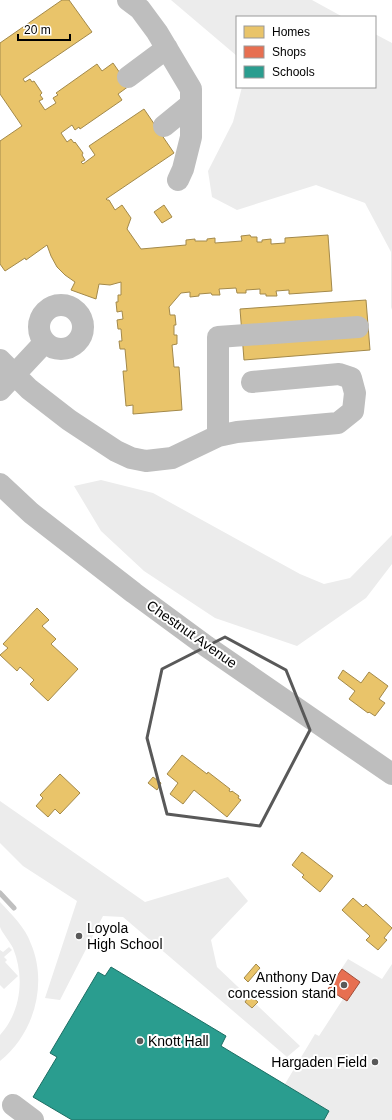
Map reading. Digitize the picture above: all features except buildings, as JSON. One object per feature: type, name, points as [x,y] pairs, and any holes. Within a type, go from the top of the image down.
[{"type":"street","points":[[128,0],[140,9],[157,32],[190,89],[191,137],[183,169],[178,180]]},
{"type":"street","points":[[128,77],[167,48]]},
{"type":"street","points":[[164,126],[191,104]]},
{"type":"street","points":[[218,436],[218,337],[358,328]]},
{"type":"street","points":[[44,343],[5,375],[29,389],[69,420],[116,451],[131,458],[146,461],[172,458],[218,436],[237,432],[338,423],[353,411],[355,393],[351,378],[339,374],[252,382]]},
{"type":"street","name":"Chestnut Avenue","points":[[0,484],[31,512],[134,593],[206,646],[390,768]]},
{"type":"street","points":[[14,1105],[33,1120]]},
{"type":"highlighted area","points":[[225,637],[286,670],[310,730],[260,826],[167,814],[147,738],[162,669]]},
{"type":"shaded area","points":[[171,0],[312,0],[341,16],[236,16],[236,55]]},
{"type":"shaded area","points":[[376,35],[392,43],[392,310],[391,252],[365,203],[316,185],[237,210],[212,197],[208,171],[233,122],[242,88],[376,88]]},
{"type":"shaded area","points":[[101,480],[153,493],[300,574],[324,584],[350,578],[392,535],[392,564],[366,598],[297,646],[215,618],[144,571],[101,531],[74,486]]},
{"type":"shaded area","points":[[0,801],[145,902],[228,877],[248,901],[211,940],[217,967],[300,1046],[287,1057],[123,917],[103,916],[60,1000],[45,998],[77,901],[23,866],[0,843]]},
{"type":"shaded area","points":[[0,902],[18,922],[31,944],[36,959],[38,991],[35,1007],[22,1037],[12,1050],[0,1061],[0,1035],[13,1016],[17,1005],[20,982],[17,959],[13,948],[0,927]]},
{"type":"shaded area","points":[[9,947],[12,950],[4,957],[7,960],[5,962],[18,976],[4,989],[0,985],[0,950],[3,952]]},
{"type":"shaded area","points":[[348,959],[382,979],[392,964],[392,1120],[324,1120],[329,1111],[285,1084],[315,1034],[319,1036],[343,999],[328,989]]},
{"type":"waterway","points":[[0,893],[14,908]]},
{"type":"place","name":"Loyola High School","points":[[79,936]]},
{"type":"place","name":"Anthony Day concession stand","points":[[344,985]]},
{"type":"place","name":"Knott Hall","points":[[140,1041]]},
{"type":"place","name":"Hargaden Field","points":[[375,1062]]}]
